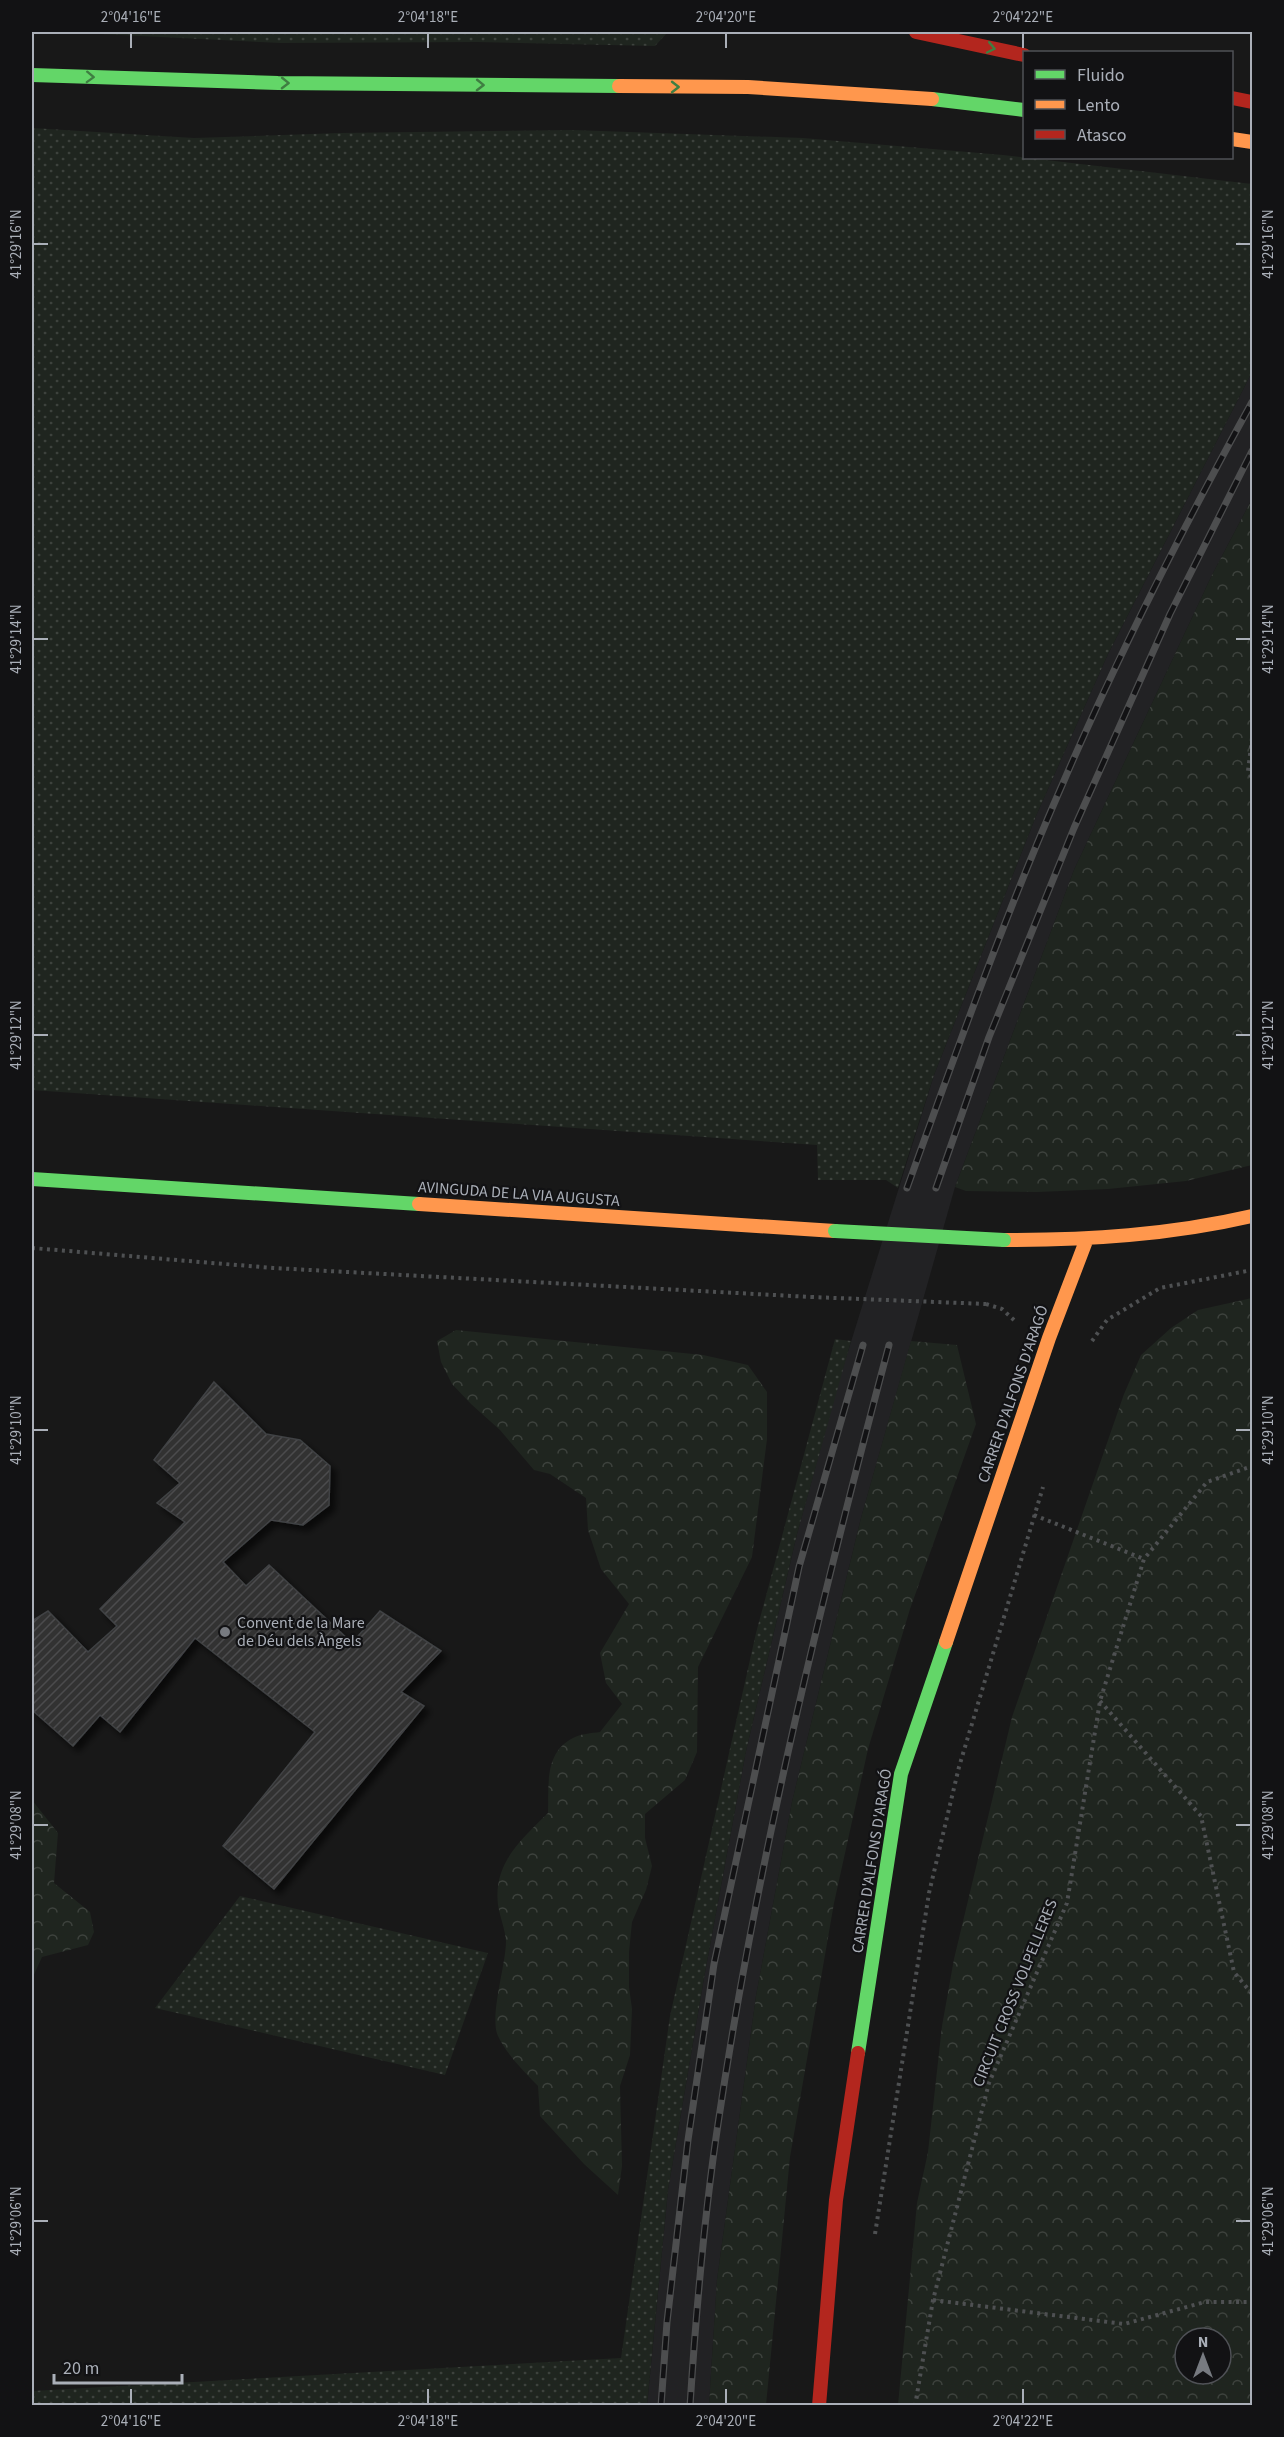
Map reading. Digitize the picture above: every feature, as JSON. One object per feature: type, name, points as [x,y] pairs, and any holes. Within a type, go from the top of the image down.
[{"type":"main road","points":[[916,32],[1023,55]]},
{"type":"main road","points":[[32,75],[278,83],[748,87],[911,96],[1023,110]]},
{"type":"main road","points":[[1233,98],[1252,102]]},
{"type":"main road","points":[[1233,139],[1252,142]]},
{"type":"main road","name":"AVINGUDA DE LA VIA AUGUSTA","points":[[32,1179],[835,1231],[1004,1240],[1086,1241]]},
{"type":"main road","points":[[1086,1241],[1157,1234],[1252,1216]]},
{"type":"main road","name":"CARRER D'ALFONS D'ARAGÓ","points":[[819,2406],[836,2200],[901,1774],[1046,1349],[1086,1241]]},
{"type":"path","points":[[1252,738],[1248,771],[1252,778]]},
{"type":"path","points":[[32,1248],[273,1268],[811,1297],[986,1304]]},
{"type":"path","points":[[1086,1349],[1107,1320],[1160,1288],[1252,1270]]},
{"type":"path","name":"CIRCUIT CROSS VOLPELLERES","points":[[915,2406],[933,2300],[989,2083],[1067,1903],[1100,1701],[1144,1560],[1207,1482],[1252,1466]]},
{"type":"path","points":[[874,2239],[929,1893],[959,1767],[1044,1484]]},
{"type":"path","points":[[1034,1515],[1144,1560]]},
{"type":"path","points":[[1100,1701],[1201,1816],[1234,1971],[1252,1994]]},
{"type":"path","points":[[933,2300],[1124,2325],[1204,2302],[1252,2302]]},
{"type":"shaded area","points":[[1252,372],[1252,499],[1212,575],[1074,870],[955,1187],[861,1518],[792,1802],[756,1996],[717,2280],[709,2405],[647,2406],[668,2190],[746,1751],[797,1534],[841,1374],[934,1075],[1036,816],[1108,654]]},
{"type":"green space","points":[[60,32],[668,32],[655,46],[477,42],[281,43]]},
{"type":"green space","points":[[32,128],[194,138],[340,133],[573,130],[803,138],[1003,155],[1252,184],[1252,372],[1108,654],[1036,816],[934,1075],[898,1188],[886,1180],[818,1180],[817,1145],[32,1090]]},
{"type":"green space","points":[[1252,499],[1252,1165],[1186,1181],[1108,1189],[1037,1192],[966,1191],[955,1187],[1074,870],[1212,575]]},
{"type":"green space","points":[[1252,1298],[1252,2405],[898,2405],[917,2203],[928,2152],[942,2026],[954,1959],[1012,1717],[1124,1394],[1141,1355],[1171,1328],[1198,1310]]},
{"type":"green space","points":[[456,1330],[703,1355],[748,1365],[767,1392],[767,1439],[752,1557],[698,1667],[697,1752],[685,1780],[645,1814],[645,1838],[652,1866],[646,1890],[632,1922],[629,1952],[629,1987],[632,2009],[630,2055],[620,2086],[622,2166],[618,2195],[584,2164],[540,2116],[538,2086],[502,2043],[498,2036],[495,2017],[506,1941],[498,1905],[500,1877],[511,1853],[548,1813],[550,1771],[557,1752],[564,1744],[576,1737],[600,1732],[622,1704],[606,1683],[600,1653],[629,1604],[601,1569],[588,1530],[586,1498],[550,1474],[534,1470],[500,1430],[452,1384],[441,1362],[437,1341]]},
{"type":"green space","points":[[835,1339],[851,1341],[797,1534],[746,1751],[704,1978],[668,2190],[647,2405],[32,2405],[32,2391],[621,2358],[670,2016],[756,1633]]},
{"type":"green space","points":[[911,1341],[957,1345],[976,1424],[910,1609],[868,1749],[834,1903],[790,2157],[766,2405],[709,2405],[717,2280],[756,1996],[792,1802],[861,1518]]},
{"type":"green space","points":[[32,1800],[58,1833],[54,1883],[90,1912],[94,1932],[88,1945],[42,1957],[32,1979]]},
{"type":"green space","points":[[240,1896],[488,1953],[445,2075],[155,2008]]},
{"type":"building","name":"Convent de la Mare de Déu dels Àngels","points":[[214,1382],[266,1434],[300,1440],[330,1466],[329,1505],[303,1525],[271,1520],[223,1562],[246,1586],[269,1565],[352,1643],[380,1611],[441,1651],[401,1692],[424,1706],[274,1889],[223,1846],[315,1732],[195,1638],[120,1732],[100,1715],[73,1746],[32,1710],[32,1621],[48,1611],[88,1652],[117,1626],[100,1609],[185,1522],[157,1503],[180,1483],[154,1460]]},
{"type":"railway","points":[[907,1188],[1001,933],[1063,783],[1153,590],[1252,402]]},
{"type":"railway","points":[[936,1188],[989,1037],[1074,828],[1170,614],[1252,451]]},
{"type":"railway","points":[[661,2406],[667,2322],[688,2140],[714,1964],[799,1567],[863,1345]]},
{"type":"railway","points":[[690,2406],[701,2265],[713,2159],[752,1927],[771,1829],[815,1635],[889,1345]]},
{"type":"traffic: fast","points":[[32,75],[278,83],[619,86]]},
{"type":"traffic: fast","points":[[932,99],[1023,110]]},
{"type":"traffic: fast","points":[[32,1179],[419,1204]]},
{"type":"traffic: fast","points":[[835,1231],[1004,1240]]},
{"type":"traffic: fast","points":[[858,2053],[901,1774],[946,1642]]},
{"type":"traffic: slow","points":[[619,86],[748,87],[932,99]]},
{"type":"traffic: slow","points":[[1233,139],[1252,142]]},
{"type":"traffic: slow","points":[[419,1204],[835,1231]]},
{"type":"traffic: slow","points":[[1004,1240],[1129,1235],[1190,1228],[1252,1216]]},
{"type":"traffic: slow","points":[[946,1642],[1049,1338],[1086,1241]]},
{"type":"traffic: jam","points":[[916,32],[1023,55]]},
{"type":"traffic: jam","points":[[1233,98],[1252,102]]},
{"type":"traffic: jam","points":[[819,2406],[836,2200],[858,2053]]},
{"type":"place","name":"Convent de la Mare de Déu dels Àngels","points":[[225,1632]]}]
